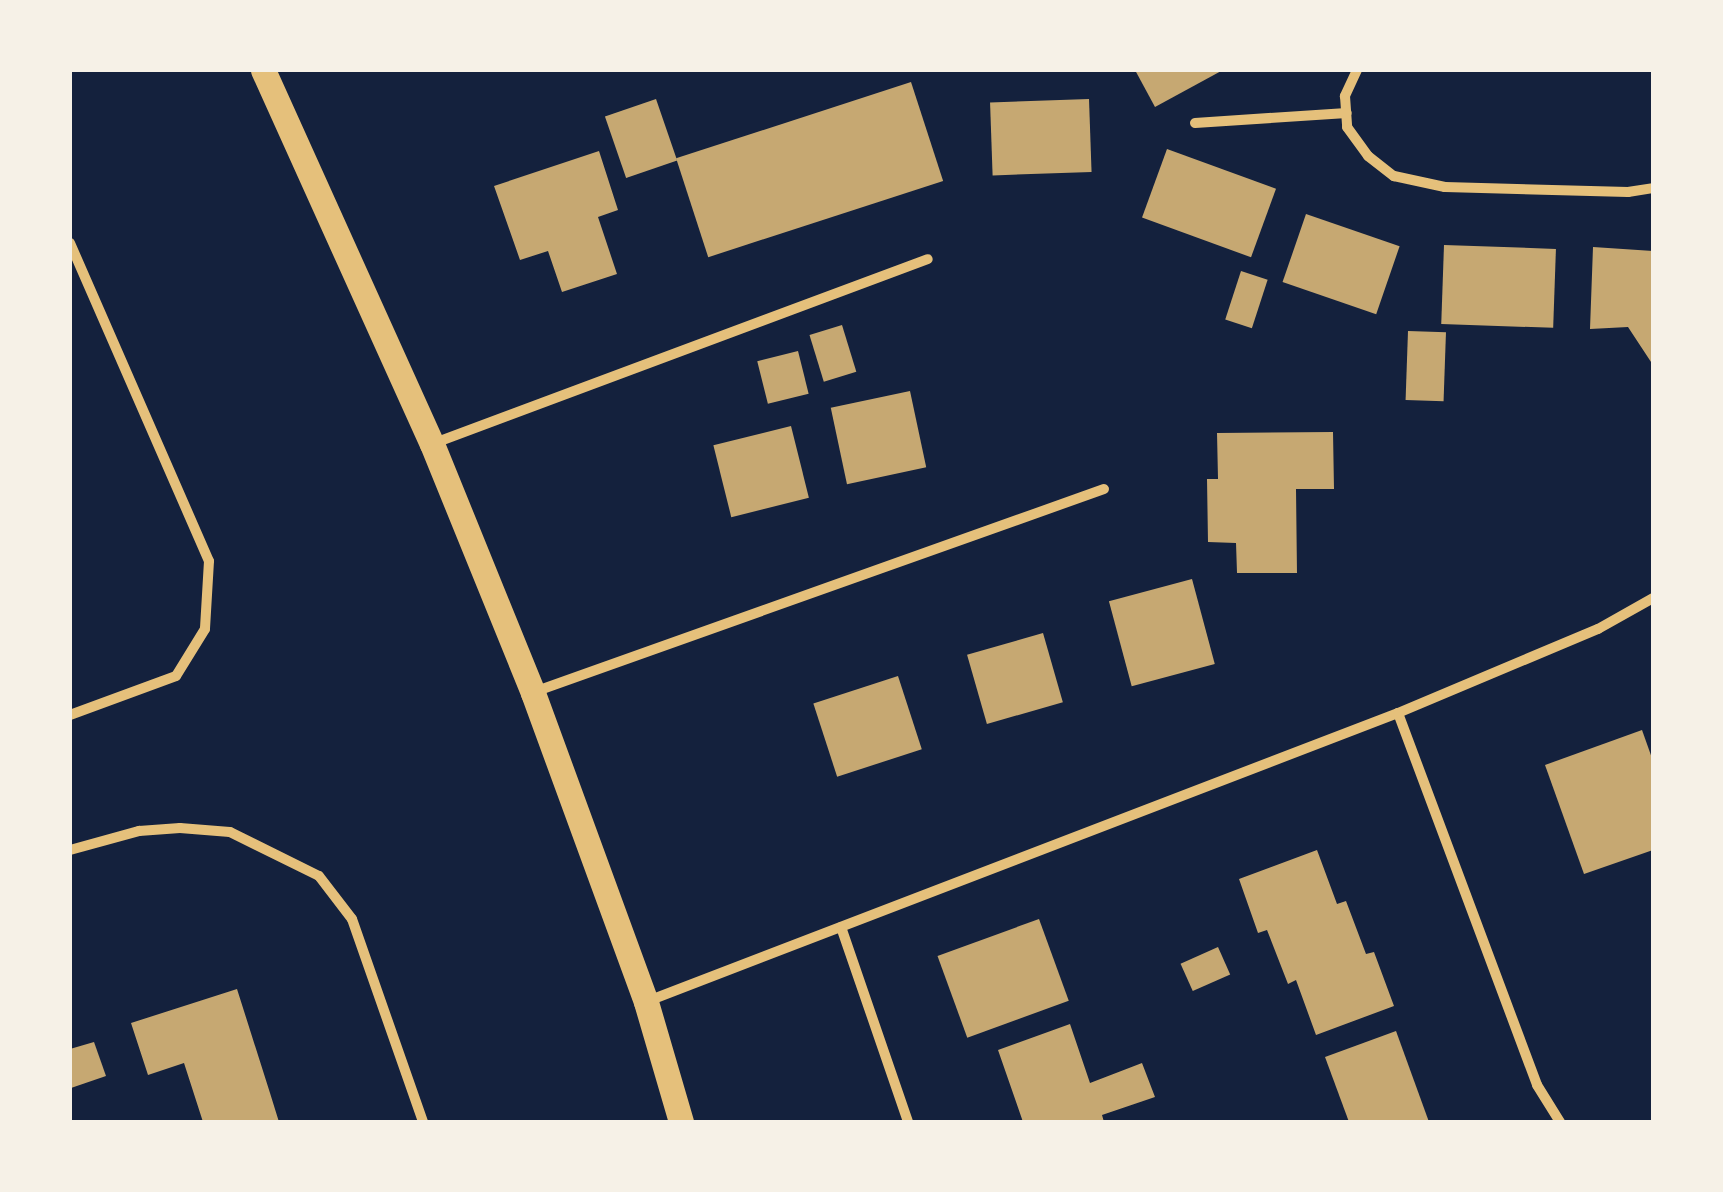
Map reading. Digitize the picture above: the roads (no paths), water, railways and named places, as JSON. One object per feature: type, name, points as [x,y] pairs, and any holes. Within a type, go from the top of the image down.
[{"type":"main road","points":[[263,70],[432,444],[533,692],[646,1002],[681,1122]]},
{"type":"street","points":[[1357,70],[1345,96],[1347,127],[1368,156],[1394,176],[1445,187],[1628,192],[1653,188]]},
{"type":"street","points":[[1195,122],[1347,114]]},
{"type":"street","points":[[70,243],[209,560],[205,629],[176,676],[70,715]]},
{"type":"street","points":[[432,444],[928,259]]},
{"type":"street","points":[[533,692],[1104,489]]},
{"type":"street","points":[[646,1002],[1398,712],[1598,629],[1653,598]]},
{"type":"street","points":[[1398,712],[1536,1085],[1560,1122]]},
{"type":"street","points":[[70,850],[139,831],[180,828],[230,832],[318,876],[352,919],[423,1122]]},
{"type":"street","points":[[841,928],[908,1122]]}]
